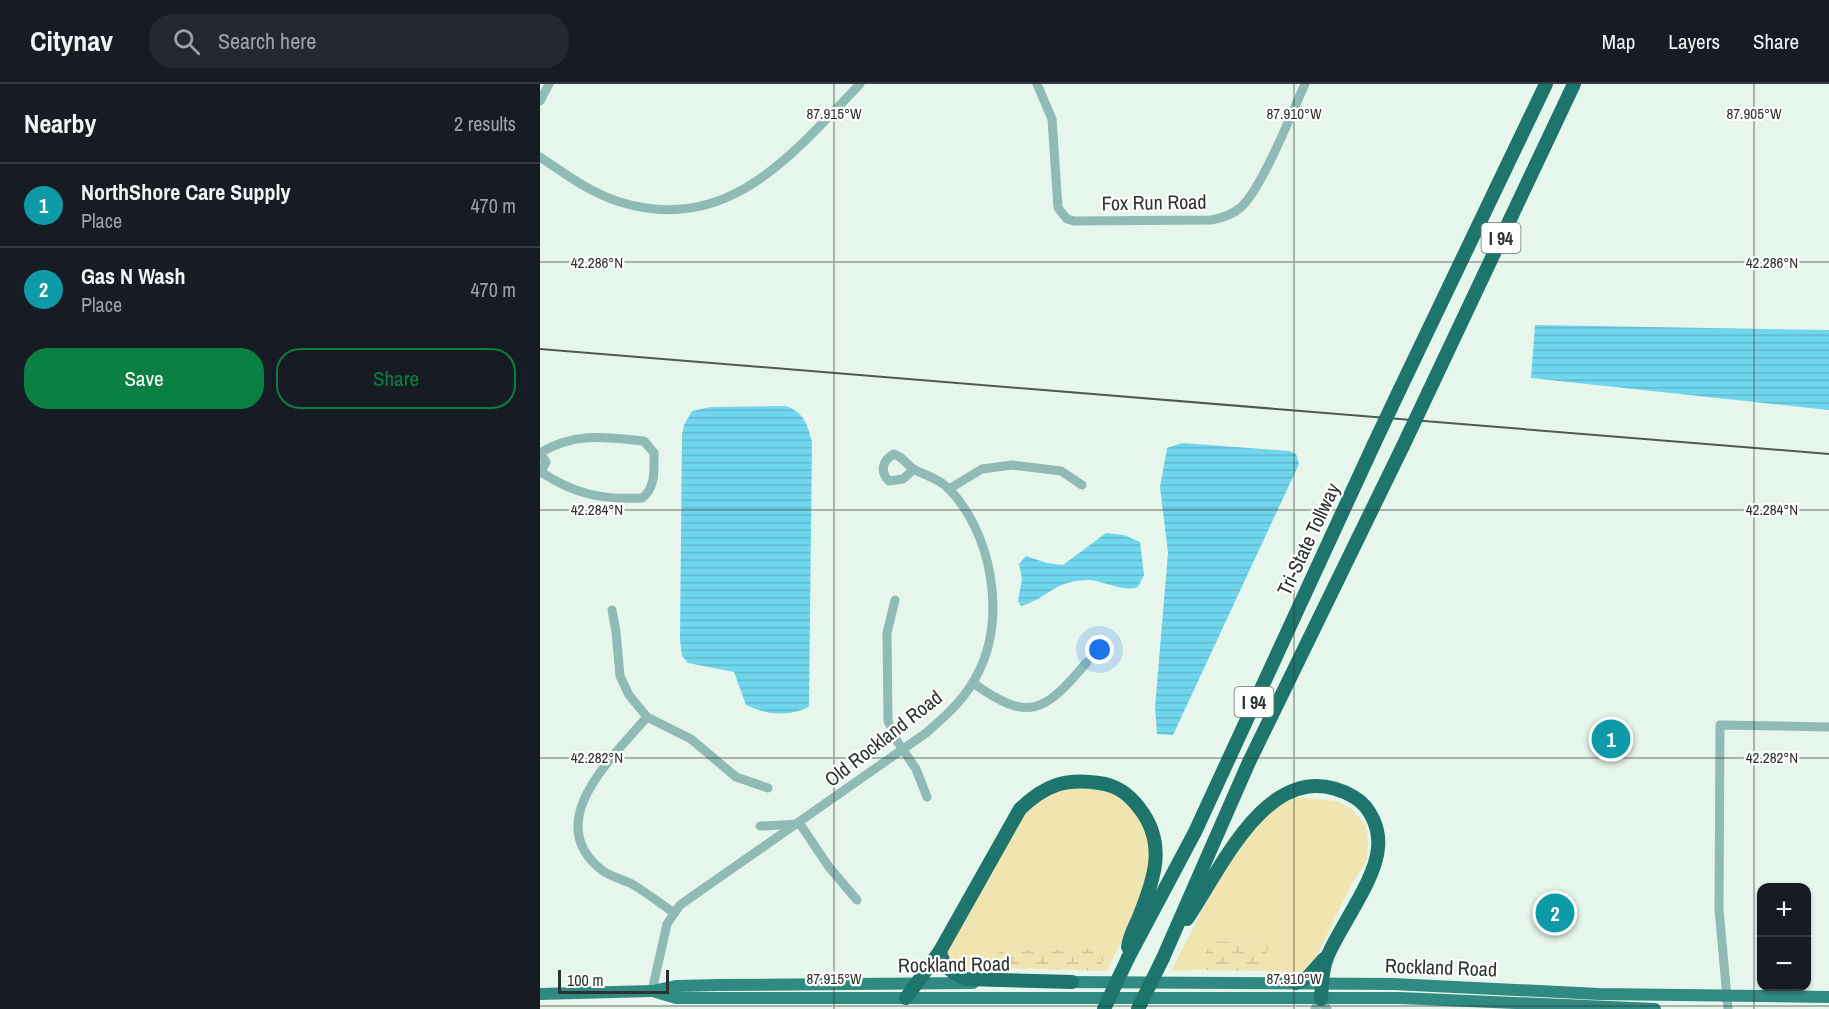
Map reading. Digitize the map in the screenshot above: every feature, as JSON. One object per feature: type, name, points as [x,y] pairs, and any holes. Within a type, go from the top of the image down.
[{"type":"highway","name":"Tri-State Tollway","points":[[1104,1009],[1128,958],[1203,815],[1374,444],[1546,84]]},
{"type":"highway","name":"I 94","points":[[1138,1009],[1166,952],[1249,762],[1403,446],[1574,84]]},
{"type":"highway","points":[[906,999],[940,951],[1020,808],[1039,791],[1082,781],[1107,784],[1121,789],[1138,806],[1153,830],[1156,850],[1154,876],[1129,942],[1128,958]]},
{"type":"highway","points":[[1166,952],[1259,812],[1275,799],[1298,789],[1320,788],[1356,798],[1373,819],[1379,841],[1373,868],[1328,955],[1308,977],[1296,983]]},
{"type":"highway","points":[[940,951],[946,966],[955,974],[966,979],[1042,979],[1072,982]]},
{"type":"highway","points":[[1321,1006],[1322,983],[1328,955]]},
{"type":"main road","name":"Rockland Road","points":[[652,991],[676,986],[1072,982],[1322,983],[1728,1003],[1829,997]]},
{"type":"main road","name":"Rockland Road","points":[[652,991],[676,999],[906,999],[1321,1006],[1431,999],[1655,1009]]},
{"type":"main road","points":[[540,994],[652,991]]},
{"type":"street","points":[[540,101],[549,84]]},
{"type":"street","points":[[540,157],[582,185],[619,202],[657,208],[701,206],[727,199],[757,183],[782,164],[860,84]]},
{"type":"street","name":"Fox Run Road","points":[[1037,84],[1052,119],[1058,208],[1067,219],[1086,221],[1211,220],[1232,214],[1242,207],[1256,188],[1305,84]]},
{"type":"street","points":[[573,437],[644,441],[654,453],[653,485],[649,493],[642,498],[584,495],[564,487],[541,472],[546,462],[540,453],[573,437]]},
{"type":"street","points":[[949,489],[982,469],[1012,465],[1061,471],[1082,485]]},
{"type":"street","name":"Old Rockland Road","points":[[652,991],[662,938],[674,913],[710,883],[800,824],[904,750],[951,712],[973,683],[986,657],[991,633],[992,588],[980,540],[949,489],[929,474],[914,470]]},
{"type":"street","points":[[895,600],[887,633],[888,720],[927,796]]},
{"type":"street","points":[[612,610],[620,676],[629,695],[647,717],[692,739],[720,767],[736,777],[768,788]]},
{"type":"street","points":[[973,683],[1005,704],[1019,709],[1033,708],[1065,689],[1087,662]]},
{"type":"street","points":[[647,717],[582,795],[574,816],[575,838],[586,856],[604,873],[640,889],[674,913]]},
{"type":"street","points":[[1728,1003],[1719,909],[1720,726],[1829,727]]},
{"type":"street","points":[[760,826],[800,824],[829,867],[857,900]]},
{"type":"green space","points":[[1068,784],[1123,791],[1143,817],[1150,839],[1147,878],[1141,898],[1107,971],[1100,971],[1105,948],[1003,951],[985,957],[982,967],[963,971],[952,966],[948,958],[947,939],[1023,809]]},
{"type":"green space","points":[[1297,797],[1336,801],[1352,809],[1366,825],[1368,843],[1366,862],[1349,889],[1313,964],[1296,972],[1262,971],[1268,944],[1212,941],[1196,970],[1171,971],[1211,893],[1245,839],[1266,811]]},
{"type":"green space","points":[[1212,941],[1269,944],[1262,971],[1196,970]]},
{"type":"green space","points":[[1106,948],[1100,971],[982,967],[985,957],[1003,951]]},
{"type":"water","points":[[1535,325],[1829,330],[1829,410],[1531,378]]},
{"type":"water","points":[[786,406],[801,415],[812,442],[809,707],[777,714],[746,705],[734,672],[688,663],[682,656],[680,640],[682,435],[684,425],[692,411],[711,407]]},
{"type":"water","points":[[1182,443],[1289,451],[1296,454],[1299,464],[1173,735],[1157,734],[1155,707],[1168,553],[1160,487],[1167,448]]},
{"type":"water","points":[[1106,533],[1124,535],[1140,542],[1144,575],[1138,587],[1126,588],[1087,580],[1075,581],[1021,606],[1018,601],[1022,579],[1019,564],[1026,556],[1047,563],[1063,565]]},
{"type":"railway","points":[[540,349],[1829,454]]},
{"type":"place","name":"NorthShore Care Supply","points":[[1611,739]]},
{"type":"place","name":"Gas N Wash","points":[[1555,913]]}]
